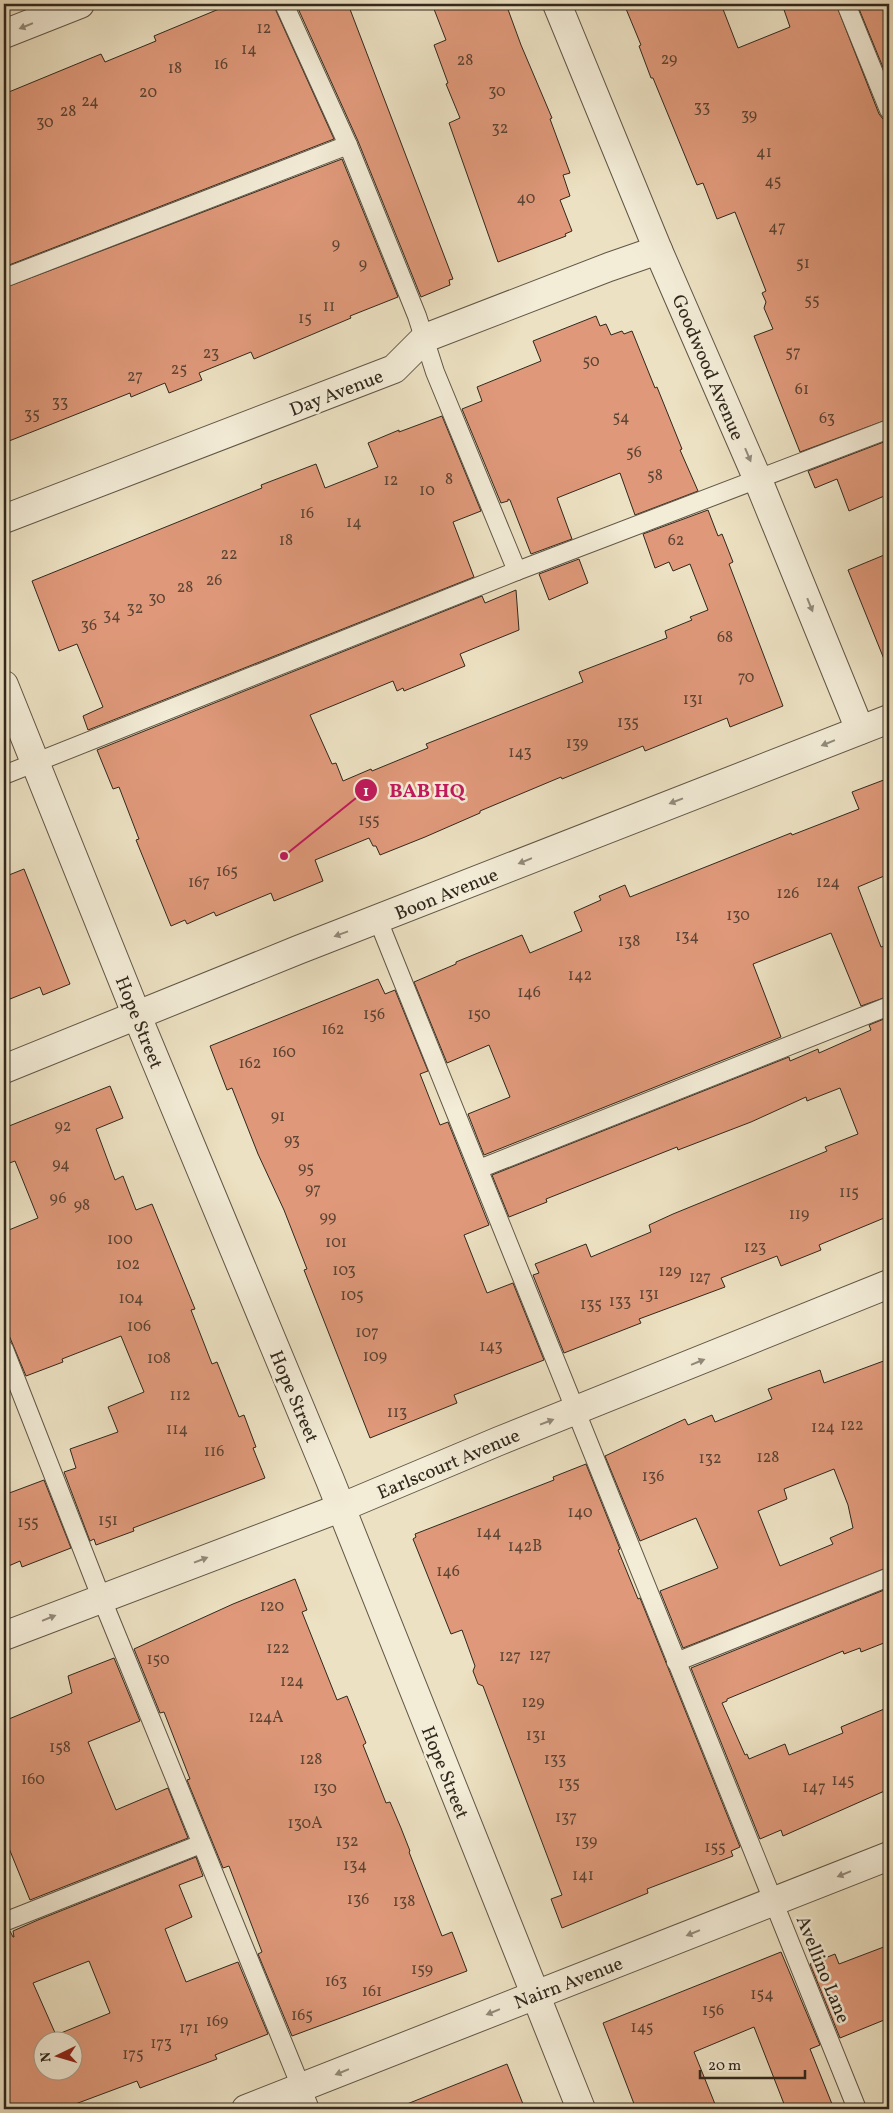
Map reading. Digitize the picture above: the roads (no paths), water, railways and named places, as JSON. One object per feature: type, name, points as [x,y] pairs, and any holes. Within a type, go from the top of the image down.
[{"type":"street","points":[[4,34],[80,4]]},
{"type":"street","name":"Goodwood Avenue","points":[[557,4],[658,250],[758,480],[860,730]]},
{"type":"street","name":"Day Avenue","points":[[4,519],[394,369],[425,338],[600,270],[658,250]]},
{"type":"street","name":"Hope Street","points":[[4,685],[136,1016],[340,1508],[581,2109]]},
{"type":"street","name":"Boon Avenue","points":[[4,1069],[280,957],[889,719]]},
{"type":"street","name":"Earlscourt Avenue","points":[[4,1636],[340,1508],[490,1445],[889,1284]]},
{"type":"street","name":"Nairn Avenue","points":[[246,2109],[306,2099],[535,1995],[889,1856]]},
{"type":"lane","points":[[284,4],[348,145],[425,338],[435,372],[517,571]]},
{"type":"lane","points":[[846,4],[889,110]]},
{"type":"lane","points":[[4,278],[348,145]]},
{"type":"lane","points":[[4,775],[517,571],[758,480],[889,428]]},
{"type":"lane","name":"Avellino Lane","points":[[378,920],[857,2109]]},
{"type":"lane","points":[[479,1169],[889,1006]]},
{"type":"lane","points":[[4,1352],[101,1598],[306,2099]]},
{"type":"lane","points":[[676,1662],[889,1577]]},
{"type":"lane","points":[[4,1922],[201,1844]]},
{"type":"place","name":"BAB HQ","points":[[284,856]]}]
